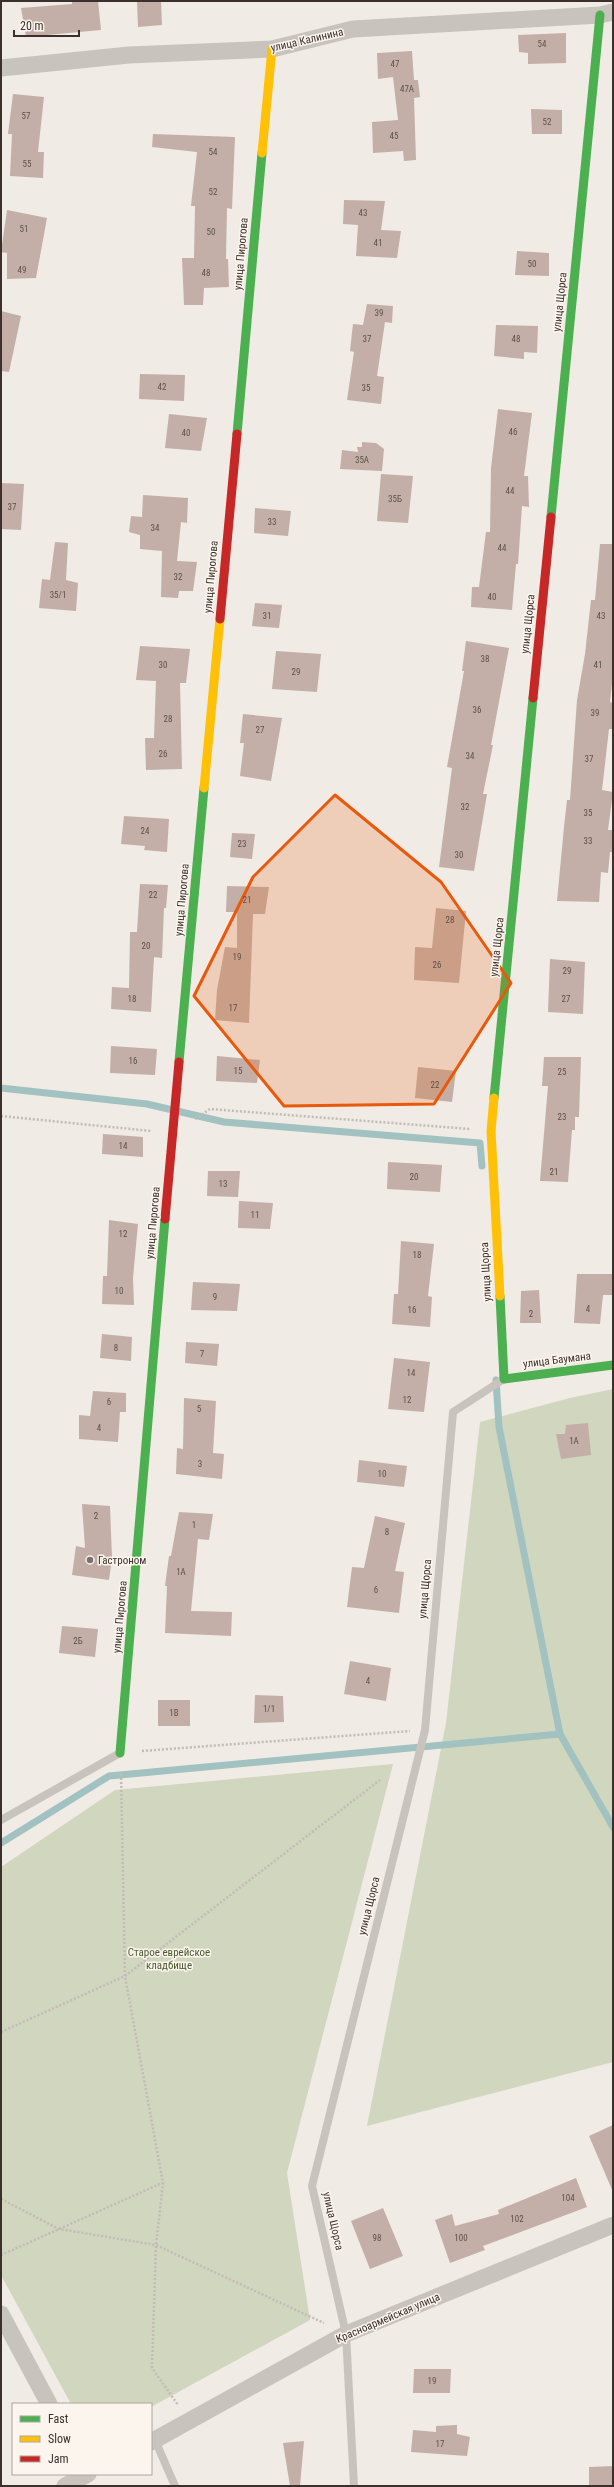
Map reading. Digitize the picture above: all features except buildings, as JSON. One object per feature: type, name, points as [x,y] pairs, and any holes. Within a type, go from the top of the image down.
[{"type":"street","name":"улица Калинина","points":[[1,68],[130,55],[272,50],[353,29],[606,13]]},
{"type":"street","name":"улица Щорса","points":[[504,1379],[491,1131],[606,13]]},
{"type":"street","name":"улица Пирогова","points":[[120,1753],[172,1134],[272,50]]},
{"type":"street","name":"улица Баумана","points":[[504,1379],[613,1365]]},
{"type":"street","name":"Красноармейская улица","points":[[153,2441],[188,2420],[346,2334],[613,2225]]},
{"type":"street","points":[[1,2314],[48,2403]]},
{"type":"street","points":[[65,2486],[85,2475]]},
{"type":"lane","name":"улица Щорса","points":[[354,2486],[346,2334],[312,2186],[425,1730],[453,1412],[504,1379]]},
{"type":"lane","points":[[1,1820],[120,1753]]},
{"type":"lane","points":[[153,2441],[175,2486]]},
{"type":"path","points":[[1,1116],[172,1134],[210,1109],[491,1131]]},
{"type":"path","points":[[188,2420],[152,2368],[156,2246],[162,2183],[124,1976],[120,1753],[425,1730]]},
{"type":"path","points":[[1,2032],[124,1976],[380,1780]]},
{"type":"path","points":[[1,2255],[162,2183]]},
{"type":"path","points":[[1,2199],[59,2229],[156,2246],[346,2334]]},
{"type":"highlighted area","points":[[335,795],[441,882],[511,983],[434,1104],[284,1106],[194,996],[253,877]]},
{"type":"green space","points":[[613,1389],[613,2062],[367,2126],[446,1723],[480,1422],[570,1398]]},
{"type":"green space","name":"Старое еврейское кладбище","points":[[393,1764],[287,2173],[310,2320],[152,2406],[152,2403],[70,2403],[1,2275],[1,1867],[115,1790]]},
{"type":"waterway","points":[[1,1088],[147,1104],[224,1122],[480,1143],[482,1166]]},
{"type":"waterway","points":[[496,1380],[499,1427],[560,1734]]},
{"type":"waterway","points":[[1,1843],[109,1776],[560,1734],[613,1827]]},
{"type":"traffic: fast","points":[[551,517],[600,15]]},
{"type":"traffic: fast","points":[[237,434],[262,153]]},
{"type":"traffic: fast","points":[[494,1098],[533,698]]},
{"type":"traffic: fast","points":[[179,1062],[204,788]]},
{"type":"traffic: fast","points":[[120,1753],[165,1219]]},
{"type":"traffic: fast","points":[[500,1296],[504,1379],[613,1365]]},
{"type":"traffic: slow","points":[[262,153],[272,49]]},
{"type":"traffic: slow","points":[[204,788],[220,619]]},
{"type":"traffic: slow","points":[[494,1098],[491,1131],[500,1296]]},
{"type":"traffic: jam","points":[[220,619],[237,434]]},
{"type":"traffic: jam","points":[[533,698],[551,517]]},
{"type":"traffic: jam","points":[[165,1219],[179,1062]]},
{"type":"place","name":"Гастроном","points":[[90,1560]]}]
